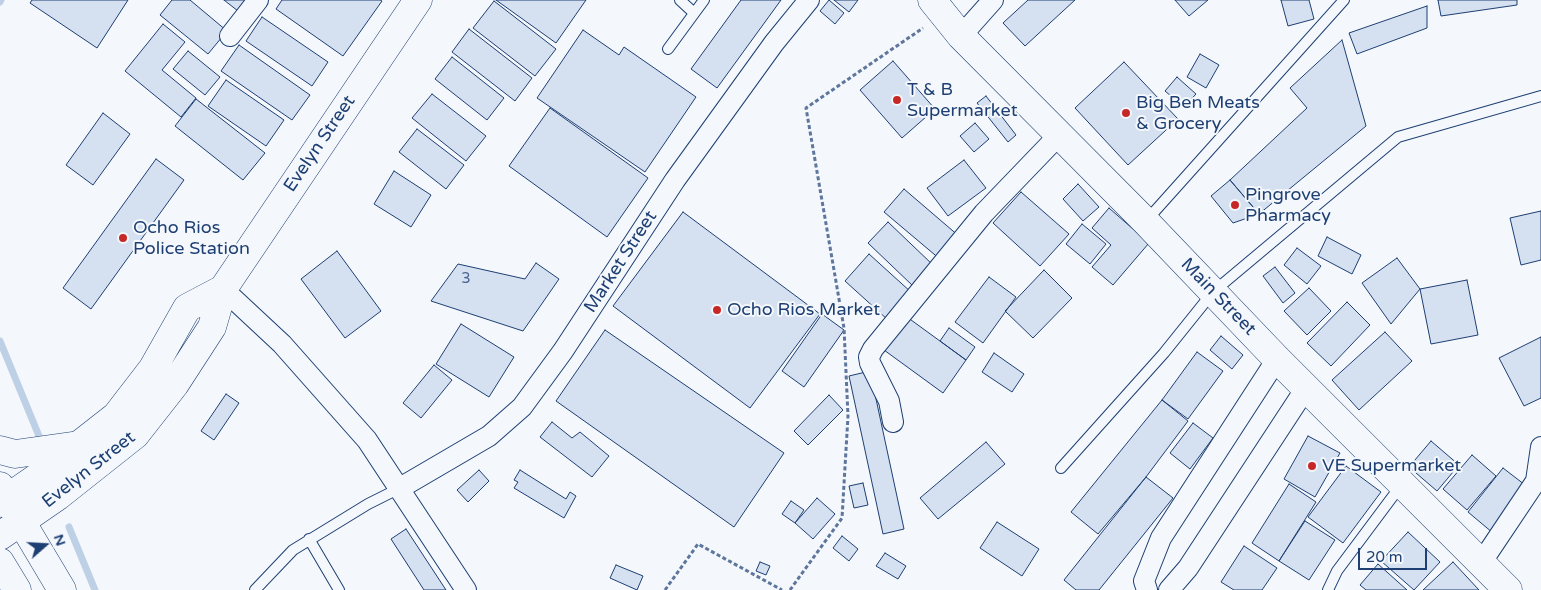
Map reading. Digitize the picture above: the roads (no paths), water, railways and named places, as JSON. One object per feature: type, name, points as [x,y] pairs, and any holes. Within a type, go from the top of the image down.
[{"type":"street","points":[[230,36],[258,0]]},
{"type":"street","name":"Evelyn Street","points":[[11,528],[66,490],[136,435],[175,384],[212,327],[223,289],[418,0]]},
{"type":"street","name":"Market Street","points":[[400,488],[490,436],[522,407],[563,351],[675,180],[774,43],[809,0]]},
{"type":"street","points":[[961,36],[993,0]]},
{"type":"street","name":"Main Street","points":[[938,7],[961,36],[1277,359],[1508,590]]},
{"type":"street","points":[[893,422],[889,401],[870,363],[869,357],[873,349],[984,213],[1059,135]]},
{"type":"street","points":[[223,289],[282,344],[367,440],[466,590]]},
{"type":"street","name":"Evelyn Street","points":[[2,495],[80,445],[116,416],[153,368],[187,308],[223,289]]},
{"type":"street","points":[[1147,590],[1144,581],[1161,538],[1277,359]]},
{"type":"street","points":[[1169,590],[1188,568],[1306,388]]},
{"type":"street","points":[[0,450],[14,454],[80,445]]},
{"type":"street","points":[[1482,563],[1536,481],[1541,447]]},
{"type":"street","points":[[2,495],[11,528],[62,590]]},
{"type":"street","points":[[0,562],[17,590]]},
{"type":"lane","points":[[680,0],[694,13]]},
{"type":"lane","points":[[668,49],[704,0]]},
{"type":"lane","points":[[1145,222],[1344,0]]},
{"type":"lane","points":[[1061,468],[1164,353],[1213,292],[1398,137],[1541,96]]},
{"type":"lane","points":[[1328,590],[1338,571],[1403,484]]},
{"type":"lane","points":[[255,590],[293,550],[400,488]]},
{"type":"lane","points":[[309,539],[339,590]]},
{"type":"waterway","points":[[0,341],[39,436]]},
{"type":"waterway","points":[[69,527],[95,590]]},
{"type":"place","name":"T & B Supermarket","points":[[897,100]]},
{"type":"place","name":"Big Ben Meats & Grocery","points":[[1126,113]]},
{"type":"place","name":"Pingrove Pharmacy","points":[[1235,205]]},
{"type":"place","name":"Ocho Rios Police Station","points":[[123,238]]},
{"type":"place","name":"Ocho Rios Market","points":[[717,310]]},
{"type":"place","name":"VE Supermarket","points":[[1312,466]]}]
